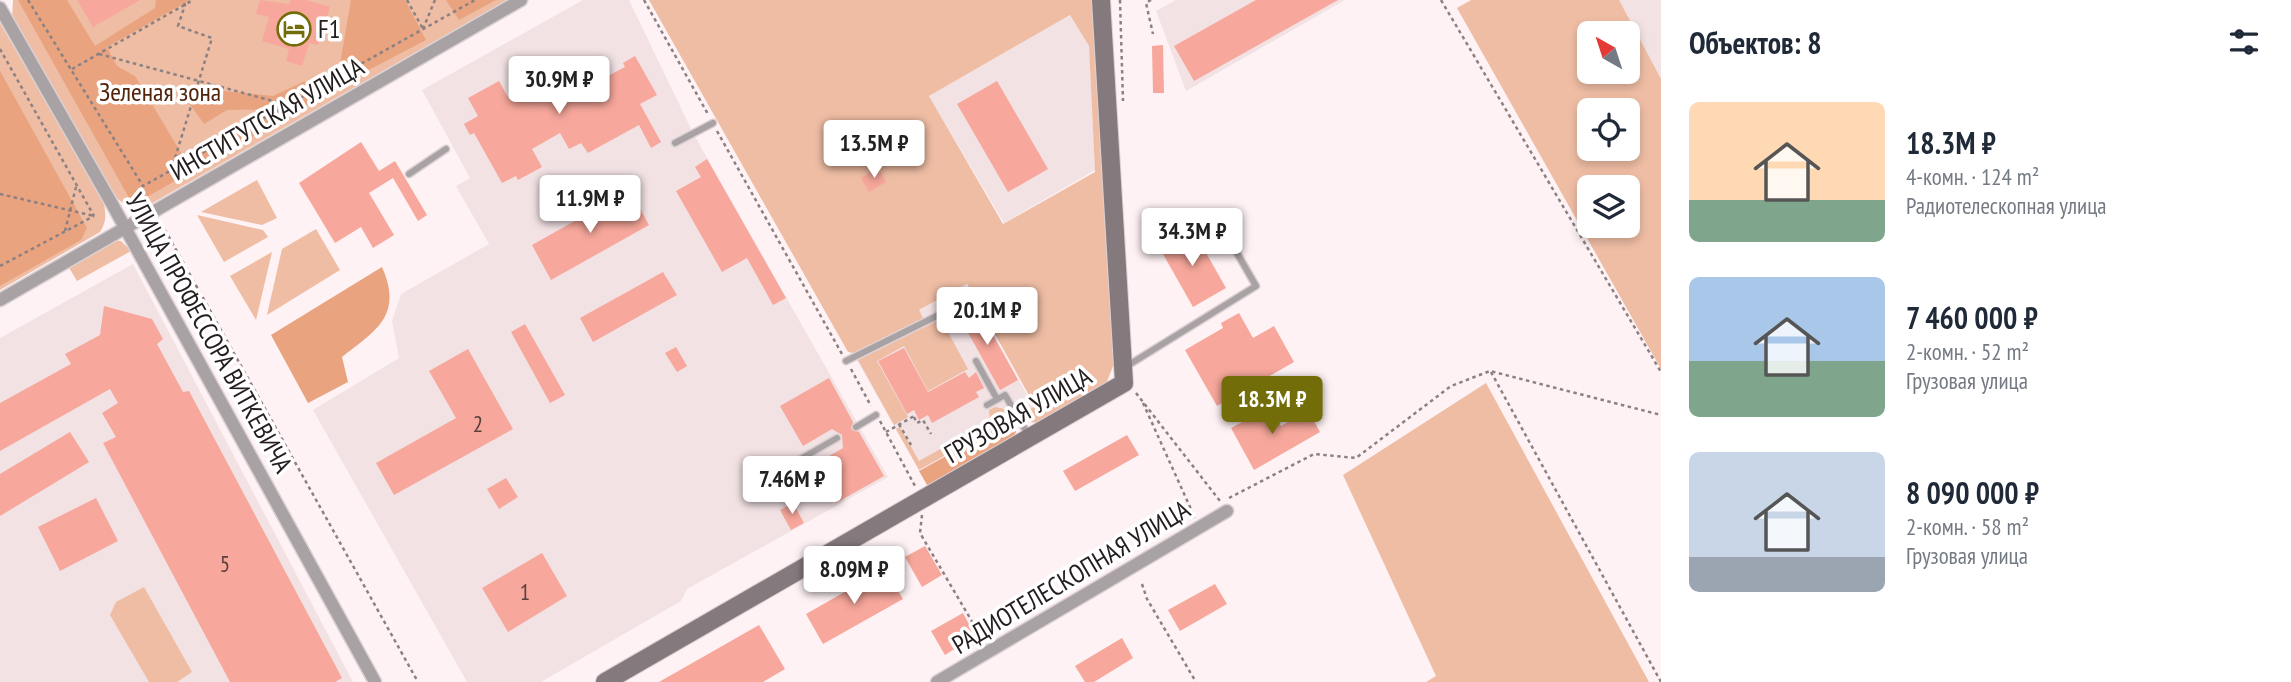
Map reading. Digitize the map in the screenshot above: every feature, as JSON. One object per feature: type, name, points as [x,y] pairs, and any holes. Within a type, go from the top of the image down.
[{"type":"street","name":"ИНСТИТУТСКАЯ УЛИЦА","points":[[0,300],[521,0]]},
{"type":"street","name":"ГРУЗОВАЯ УЛИЦА","points":[[605,682],[1030,438],[1124,376],[1101,0]]},
{"type":"street","name":"УЛИЦА ПРОФЕССОРА ВИТКЕВИЧА","points":[[0,8],[375,682]]},
{"type":"street","name":"РАДИОТЕЛЕСКОПНАЯ УЛИЦА","points":[[937,682],[1227,511]]},
{"type":"lane","points":[[675,143],[713,123]]},
{"type":"lane","points":[[409,174],[446,149]]},
{"type":"lane","points":[[1124,376],[1143,354],[1256,286],[1214,213]]},
{"type":"lane","points":[[846,361],[949,313],[965,302]]},
{"type":"lane","points":[[976,361],[997,400]]},
{"type":"lane","points":[[987,405],[1005,395],[1030,438]]},
{"type":"lane","points":[[856,427],[876,415]]},
{"type":"lane","points":[[797,461],[837,438]]},
{"type":"path","points":[[35,0],[29,1],[143,186],[475,0]]},
{"type":"path","points":[[171,171],[212,38],[178,26],[185,5],[182,0]]},
{"type":"path","points":[[70,70],[193,0]]},
{"type":"path","points":[[407,0],[423,29]]},
{"type":"path","points":[[423,29],[435,0]]},
{"type":"path","points":[[644,0],[923,500],[920,533],[990,651]]},
{"type":"path","points":[[1151,0],[1146,3],[1153,34]]},
{"type":"path","points":[[1441,0],[1661,372]]},
{"type":"path","points":[[0,49],[94,216]]},
{"type":"path","points":[[99,54],[288,105]]},
{"type":"path","points":[[325,92],[330,82]]},
{"type":"path","points":[[65,232],[76,185]]},
{"type":"path","points":[[0,194],[94,216]]},
{"type":"path","points":[[0,266],[94,216]]},
{"type":"path","points":[[165,230],[418,682]]},
{"type":"path","points":[[1124,376],[1220,502],[1252,489],[1314,454],[1356,458],[1451,386],[1490,371],[1661,415]]},
{"type":"path","points":[[1490,371],[1661,682]]},
{"type":"path","points":[[1140,396],[1199,528]]},
{"type":"path","points":[[886,432],[915,416],[917,423],[923,419],[931,434]]},
{"type":"path","points":[[900,424],[911,445]]},
{"type":"path","points":[[1142,584],[1147,599],[1196,682]]},
{"type":"shaded area","points":[[18,0],[67,0],[95,46],[155,8],[156,0],[190,0],[107,47],[117,66],[135,76],[183,156],[270,109],[227,110],[204,124],[177,86],[273,96],[305,81],[313,102],[133,205]]},
{"type":"shaded area","points":[[351,0],[405,0],[426,40],[336,87]]},
{"type":"shaded area","points":[[446,0],[496,0],[459,20]]},
{"type":"shaded area","points":[[583,0],[629,0],[693,133],[888,477],[687,589],[681,601],[541,682],[467,682],[313,410],[399,358],[392,321],[401,294],[489,244],[456,186],[470,178],[422,90]]},
{"type":"shaded area","points":[[1176,0],[1345,0],[1186,91],[1156,11]]},
{"type":"shaded area","points":[[1566,0],[1661,0],[1661,121],[1636,84],[1640,84],[1640,21],[1605,21]]},
{"type":"shaded area","points":[[1070,15],[1089,46],[1095,170],[1004,223],[929,96]]},
{"type":"shaded area","name":"Зеленая зона","points":[[0,71],[87,228],[81,240],[0,286]]},
{"type":"shaded area","points":[[133,264],[353,682],[0,682],[0,338]]},
{"type":"shaded area","points":[[382,267],[390,298],[383,320],[342,357],[348,382],[308,403],[271,335]]},
{"type":"shaded area","points":[[966,285],[1034,407],[919,470],[850,348]]},
{"type":"shaded area","points":[[1013,419],[1016,432],[1012,439],[930,490],[919,471]]},
{"type":"green space","name":"Зеленая зона","points":[[13,0],[507,0],[142,209],[131,210],[112,194],[12,19]]},
{"type":"green space","points":[[649,0],[1093,0],[1115,361],[1106,384],[1040,423],[1028,422],[1020,415],[1035,406],[967,284],[919,310],[923,318],[853,353],[848,352]],"holes":[[[1070,15],[1089,46],[1095,172],[1003,224],[929,96]]]},
{"type":"green space","points":[[1471,0],[1619,0],[1630,21],[1577,21],[1577,84],[1640,84],[1640,40],[1661,79],[1661,369],[1587,238],[1640,238],[1640,175],[1577,175],[1577,220],[1457,8]]},
{"type":"green space","name":"Зеленая зона","points":[[0,23],[103,200],[105,217],[100,232],[0,290]]},
{"type":"green space","points":[[257,180],[277,218],[262,225],[201,212]]},
{"type":"green space","points":[[197,215],[263,230],[268,237],[224,262]]},
{"type":"green space","points":[[316,229],[340,270],[267,315],[282,249]]},
{"type":"green space","points":[[113,240],[121,241],[131,251],[77,281],[68,266]]},
{"type":"green space","points":[[272,252],[256,320],[230,276]]},
{"type":"green space","points":[[941,319],[968,369],[928,391],[904,346],[877,361],[908,417],[894,425],[858,360]]},
{"type":"green space","points":[[1486,383],[1649,682],[1426,682],[1436,676],[1343,475]]},
{"type":"green space","points":[[995,407],[1005,409],[1012,418],[919,470],[896,429],[900,427],[919,461],[990,421],[989,410]]},
{"type":"green space","points":[[144,587],[192,672],[177,682],[149,682],[110,615],[116,602]]},
{"type":"building","points":[[77,0],[140,0],[93,27]]},
{"type":"building","name":"F1","points":[[260,0],[289,4],[291,0],[306,0],[330,7],[318,45],[309,43],[302,66],[286,61],[289,49],[262,41],[269,17],[256,14]]},
{"type":"building","points":[[1256,0],[1338,0],[1194,81],[1174,46]]},
{"type":"building","points":[[1163,45],[1164,93],[1153,93],[1152,46]]},
{"type":"building","points":[[635,56],[657,95],[640,104],[661,142],[651,148],[639,125],[588,153],[581,143],[569,149],[560,133],[532,149],[542,167],[518,180],[516,176],[502,183],[474,133],[470,135],[464,124],[478,116],[468,98],[499,81],[509,99],[542,81],[537,73],[558,61],[574,89],[601,73],[604,78],[625,67],[623,63]]},
{"type":"building","points":[[997,81],[1048,169],[1008,192],[957,104]]},
{"type":"building","points":[[361,142],[379,171],[395,161],[427,215],[418,221],[393,178],[369,193],[394,235],[373,248],[361,227],[335,243],[299,183]]},
{"type":"building","points":[[707,159],[786,298],[773,305],[747,258],[722,272],[676,191],[701,177],[695,167]]},
{"type":"building","points":[[878,168],[886,182],[869,192],[861,178]]},
{"type":"building","points":[[630,190],[649,225],[551,280],[532,245]]},
{"type":"building","points":[[1192,228],[1226,288],[1193,307],[1159,247]]},
{"type":"building","points":[[663,272],[677,295],[593,342],[580,318]]},
{"type":"building","points":[[975,303],[1018,380],[1000,390],[957,313]]},
{"type":"building","points":[[104,306],[152,319],[163,339],[157,344],[183,392],[189,391],[342,678],[335,682],[230,682],[103,443],[116,437],[102,413],[118,403],[110,389],[0,451],[0,403],[71,364],[65,354],[100,335]]},
{"type":"building","points":[[1239,313],[1253,338],[1274,326],[1294,362],[1217,406],[1185,350],[1223,328],[1221,323]]},
{"type":"building","points":[[525,324],[565,395],[550,403],[511,332]]},
{"type":"building","points":[[676,347],[687,366],[677,372],[665,353]]},
{"type":"building","points":[[904,348],[928,392],[965,372],[969,378],[976,372],[984,388],[976,392],[979,397],[932,423],[928,415],[919,420],[914,410],[907,414],[878,361]]},
{"type":"building","points":[[468,349],[513,429],[394,495],[376,463],[456,418],[429,371]]},
{"type":"building","points":[[829,378],[853,422],[851,429],[859,432],[884,476],[836,503],[814,465],[843,448],[842,435],[832,429],[803,446],[780,406]]},
{"type":"building","points":[[1270,407],[1281,426],[1308,410],[1320,432],[1254,470],[1231,428]]},
{"type":"building","points":[[70,432],[89,462],[0,516],[0,474]]},
{"type":"building","points":[[1127,435],[1139,455],[1075,491],[1063,471]]},
{"type":"building","points":[[506,478],[518,497],[499,509],[487,489]]},
{"type":"building","points":[[96,498],[118,541],[60,571],[38,527]]},
{"type":"building","points":[[793,503],[804,523],[791,530],[780,510]]},
{"type":"building","points":[[925,546],[942,575],[922,587],[905,557]]},
{"type":"building","points":[[542,553],[567,596],[508,632],[482,588]]},
{"type":"building","points":[[885,569],[903,599],[823,644],[806,614]]},
{"type":"building","points":[[1215,584],[1227,604],[1180,631],[1168,610]]},
{"type":"building","points":[[963,613],[979,643],[968,649],[964,643],[945,655],[931,631]]},
{"type":"building","points":[[759,625],[785,669],[763,682],[659,682]]},
{"type":"building","points":[[1122,638],[1133,658],[1094,682],[1085,682],[1075,666]]},
{"type":"place","name":"F1","points":[[294,29]]}]
